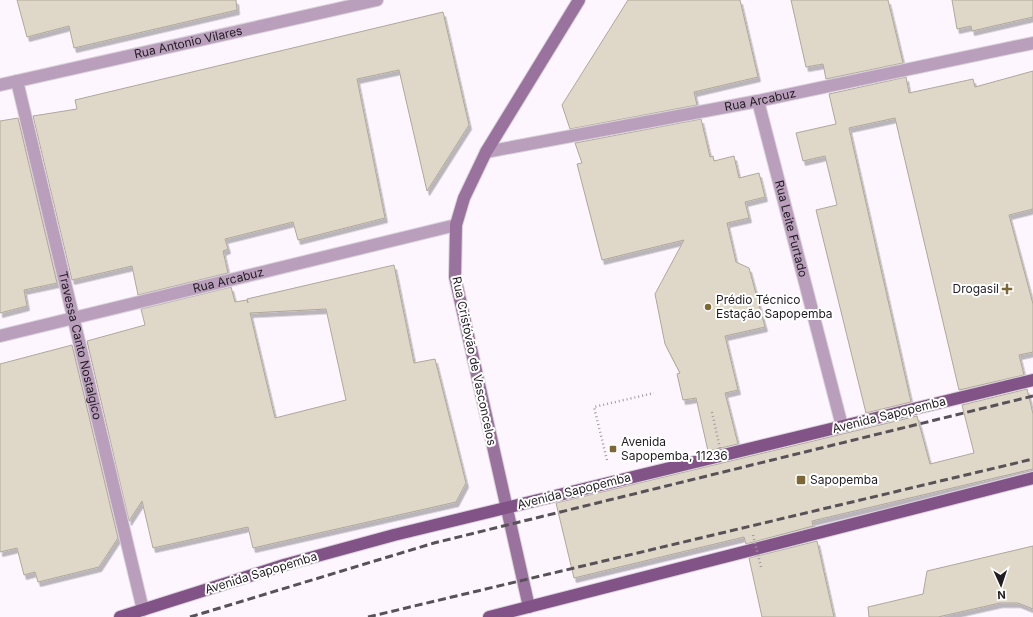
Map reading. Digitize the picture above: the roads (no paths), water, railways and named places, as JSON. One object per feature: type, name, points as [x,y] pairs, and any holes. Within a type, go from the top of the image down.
[{"type":"main road","name":"Avenida Sapopemba","points":[[120,617],[284,565],[394,535],[1033,380]]},
{"type":"main road","points":[[489,617],[1033,478]]},
{"type":"street","name":"Rua Antonio Vilares","points":[[0,85],[377,0]]},
{"type":"street","name":"Rua Cristóvão de Vasconcelos","points":[[529,607],[455,278],[456,225],[464,198],[486,152],[579,0]]},
{"type":"street","name":"Rua Arcabuz","points":[[486,152],[758,101],[1033,43]]},
{"type":"street","name":"Travessa Canto Nostalgico","points":[[17,81],[143,610]]},
{"type":"street","name":"Rua Leite Furtado","points":[[758,101],[842,426]]},
{"type":"street","name":"Rua Arcabuz","points":[[0,336],[456,225]]},
{"type":"railway","points":[[190,617],[434,543],[1033,396]]},
{"type":"railway","points":[[368,617],[1033,459]]},
{"type":"place","name":"Drogasil","points":[[1007,289]]},
{"type":"place","name":"Prédio Técnico Estação Sapopemba","points":[[708,307]]},
{"type":"place","name":"Avenida Sapopemba, 11236","points":[[613,449]]},
{"type":"place","name":"Sapopemba","points":[[801,480]]}]
